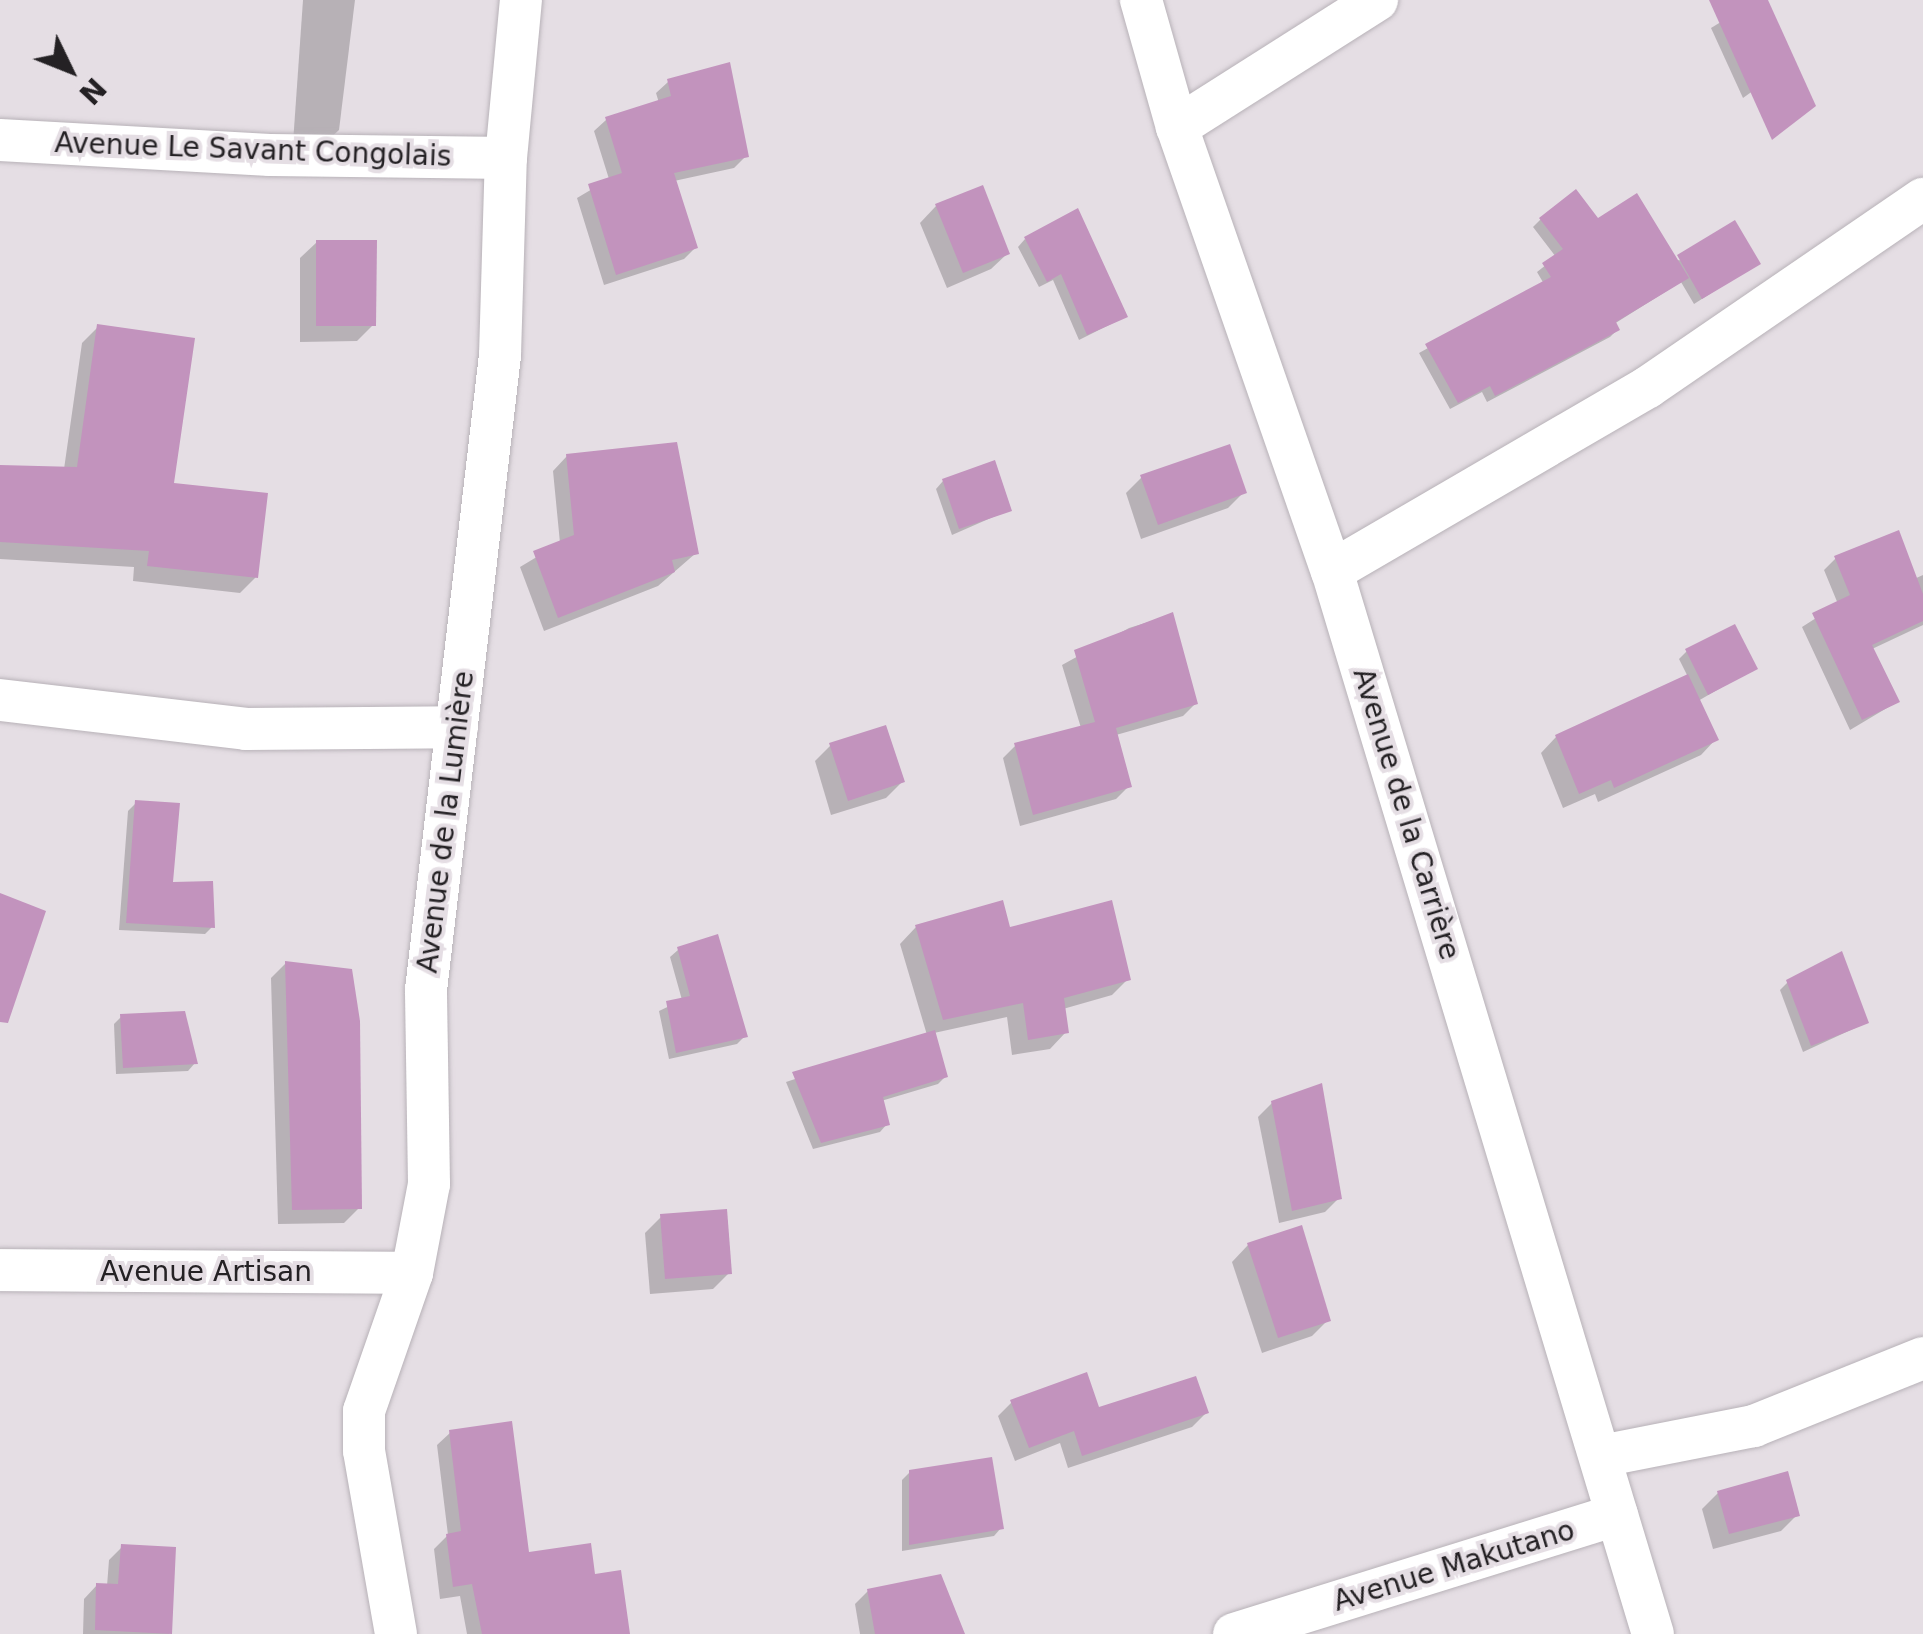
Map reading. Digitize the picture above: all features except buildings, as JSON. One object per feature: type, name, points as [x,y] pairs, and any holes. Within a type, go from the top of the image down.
[{"type":"street","name":"Avenue de la Lumière","points":[[396,1634],[364,1451],[364,1411],[412,1273],[429,1184],[426,990],[500,354],[506,158],[521,0]]},
{"type":"street","name":"Avenue de la Carrière","points":[[1141,0],[1177,127],[1332,572],[1653,1634]]},
{"type":"street","points":[[1177,127],[1378,0]]},
{"type":"street","name":"Avenue Le Savant Congolais","points":[[0,140],[270,155],[506,158]]},
{"type":"street","points":[[1332,572],[1648,388],[1923,199]]},
{"type":"street","points":[[0,700],[246,729],[457,727]]},
{"type":"street","name":"Avenue Artisan","points":[[0,1270],[412,1273]]},
{"type":"street","points":[[1601,1456],[1754,1426],[1923,1358]]},
{"type":"street","name":"Avenue Makutano","points":[[1234,1634],[1617,1515]]}]
